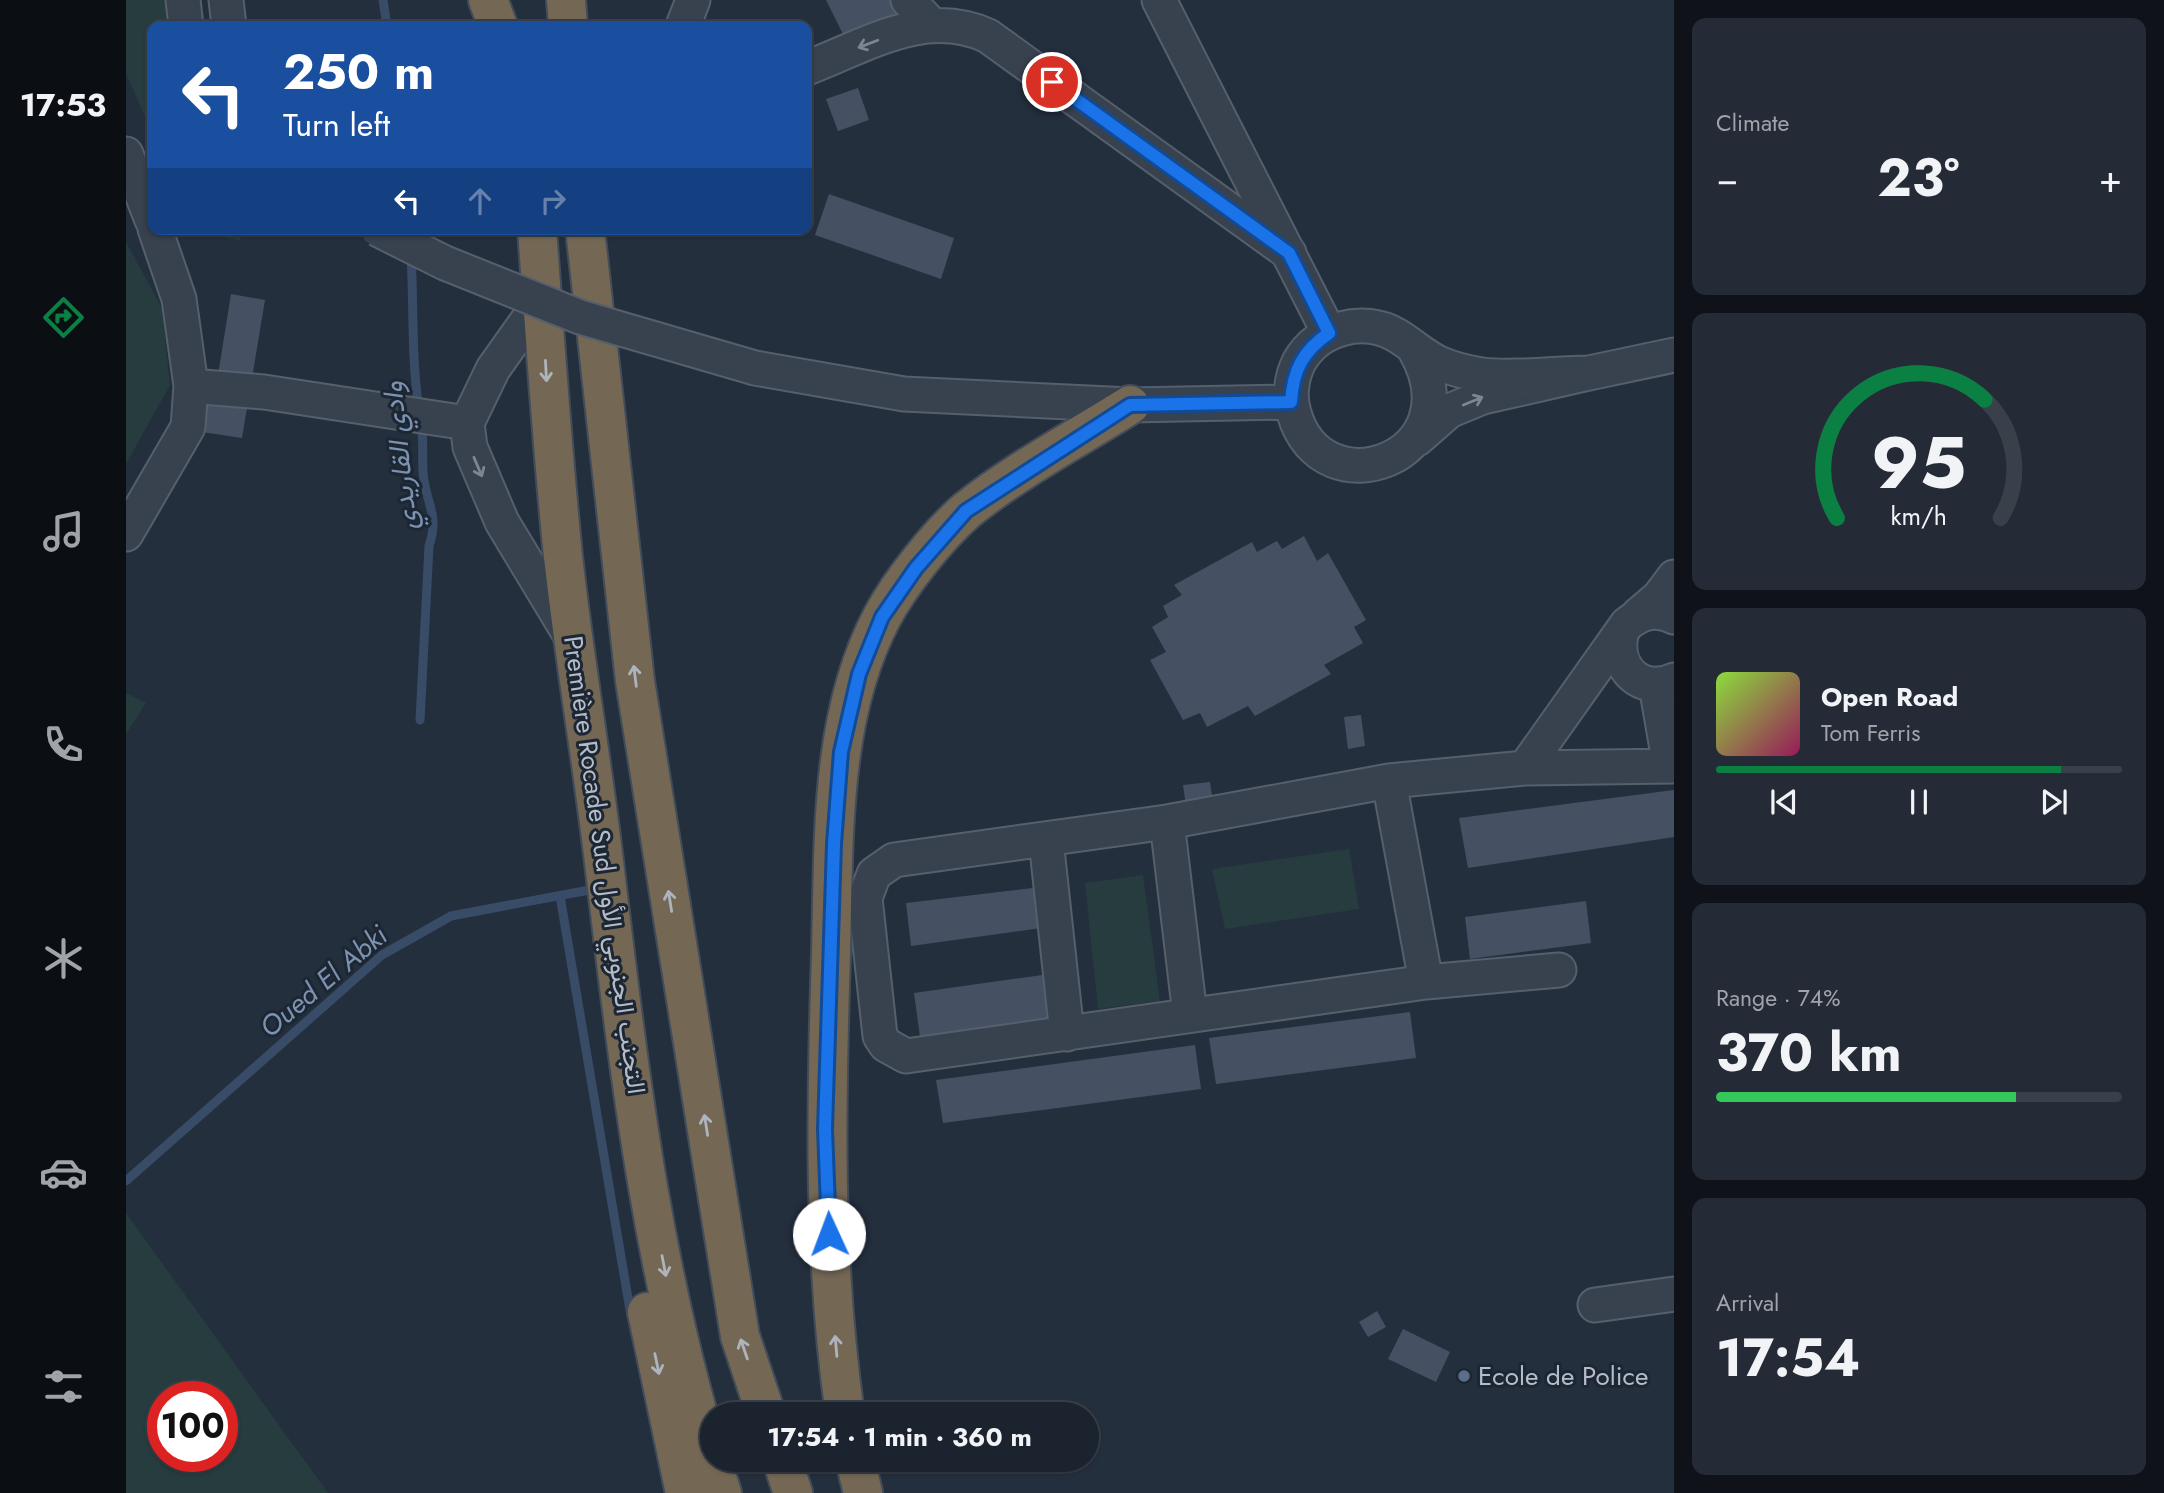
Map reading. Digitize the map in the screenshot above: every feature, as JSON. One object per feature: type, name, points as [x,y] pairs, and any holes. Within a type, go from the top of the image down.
[{"type":"highway","points":[[488,0],[496,21]]},
{"type":"highway","points":[[513,0],[515,21]]},
{"type":"highway","points":[[566,0],[568,21]]},
{"type":"highway","name":"Première Rocade Sud التجنب الجنوبي الأول","points":[[537,235],[551,430],[623,1022],[653,1209],[680,1346],[722,1493]]},
{"type":"highway","points":[[586,235],[635,681],[740,1336],[762,1402]]},
{"type":"highway","points":[[843,1402],[836,1349],[825,1129],[834,844],[841,752],[859,674],[882,617],[916,568],[966,511],[1130,405]]},
{"type":"highway","points":[[589,737],[584,872],[606,1069],[649,1329],[685,1493]]},
{"type":"highway","points":[[786,1472],[793,1493]]},
{"type":"highway","points":[[858,1472],[863,1493]]},
{"type":"street","points":[[183,0],[185,21]]},
{"type":"street","points":[[226,0],[228,21]]},
{"type":"street","points":[[685,21],[693,0]]},
{"type":"street","points":[[1159,0],[1329,333]]},
{"type":"street","points":[[812,66],[919,12],[988,36],[1289,253]]},
{"type":"street","points":[[126,154],[147,207]]},
{"type":"street","points":[[126,534],[188,427],[191,386],[179,299],[157,235]]},
{"type":"street","points":[[389,235],[445,263],[580,317],[755,368],[904,394],[1130,405],[1291,402]]},
{"type":"street","points":[[542,300],[493,369],[467,423],[470,447],[502,522],[576,644]]},
{"type":"street","points":[[1589,373],[1482,375],[1443,365],[1415,350],[1396,335],[1374,327],[1352,325],[1329,333],[1312,345],[1300,362],[1292,381],[1291,402],[1297,425],[1311,445],[1330,459],[1353,466],[1377,464],[1399,455],[1449,411],[1483,397],[1674,355]]},
{"type":"street","points":[[1415,350],[1427,371],[1430,398],[1428,418],[1417,439]]},
{"type":"street","points":[[191,386],[264,392],[467,423]]},
{"type":"street","points":[[1525,768],[1629,625],[1659,597],[1674,578]]},
{"type":"street","points":[[1559,970],[1426,982],[918,1055],[895,1052],[880,1036],[865,898],[867,885],[883,866],[894,860],[1167,822],[1389,781],[1525,768],[1672,766],[1665,682],[1644,683],[1625,669],[1620,658],[1629,625],[1651,611],[1674,617]]},
{"type":"street","points":[[1389,781],[1426,982]]},
{"type":"street","points":[[1167,822],[1190,1015]]},
{"type":"street","points":[[1046,840],[1066,1034]]},
{"type":"street","points":[[1595,1305],[1674,1294]]},
{"type":"green space","points":[[126,0],[174,0],[179,21],[147,21],[147,121],[126,73]]},
{"type":"green space","points":[[217,235],[241,235],[240,241]]},
{"type":"green space","points":[[126,242],[162,308],[170,385],[126,464]]},
{"type":"green space","points":[[126,693],[146,703],[126,734]]},
{"type":"green space","points":[[1349,849],[1359,909],[1225,929],[1212,869]]},
{"type":"green space","points":[[1143,875],[1160,1001],[1098,1009],[1085,883]]},
{"type":"green space","points":[[126,1213],[328,1493],[126,1493]]},
{"type":"building","points":[[826,0],[890,0],[898,17],[847,42]]},
{"type":"building","points":[[858,88],[869,120],[838,131],[826,99]]},
{"type":"building","points":[[829,194],[954,238],[941,279],[815,235]]},
{"type":"building","points":[[231,294],[265,300],[242,438],[202,432],[207,399],[214,400]]},
{"type":"building","points":[[1304,536],[1317,561],[1328,553],[1366,620],[1354,627],[1363,643],[1324,665],[1331,674],[1255,716],[1248,706],[1207,727],[1200,713],[1183,720],[1150,660],[1166,652],[1152,627],[1168,617],[1163,606],[1182,595],[1174,585],[1252,542],[1257,552],[1277,541],[1282,549]]},
{"type":"building","points":[[1361,715],[1365,746],[1348,749],[1344,717]]},
{"type":"building","points":[[1210,782],[1213,802],[1186,806],[1183,785]]},
{"type":"building","points":[[1674,790],[1674,837],[1468,868],[1459,818]]},
{"type":"building","points":[[1041,887],[1049,927],[911,946],[906,903]]},
{"type":"building","points":[[1586,901],[1591,943],[1470,959],[1465,917]]},
{"type":"building","points":[[1056,973],[1063,1017],[920,1037],[914,993]]},
{"type":"building","points":[[1410,1012],[1416,1058],[1216,1084],[1209,1038]]},
{"type":"building","points":[[1195,1045],[1201,1089],[943,1123],[936,1080]]},
{"type":"building","points":[[1377,1311],[1386,1327],[1368,1337],[1359,1322]]},
{"type":"building","points":[[1403,1329],[1450,1352],[1436,1382],[1388,1359]]},
{"type":"waterway","name":"وادي القاريدي","points":[[383,0],[386,21]]},
{"type":"waterway","name":"وادي القاريدي","points":[[411,255],[419,409]]},
{"type":"waterway","name":"وادي القاريدي","points":[[420,720],[429,546],[433,525],[424,483],[421,423]]},
{"type":"waterway","name":"Oued El Abki","points":[[126,1181],[382,955],[451,916],[600,888]]},
{"type":"waterway","points":[[560,896],[631,1316]]},
{"type":"place","name":"Ecole de Police","points":[[1464,1376]]},
{"type":"route","points":[[829,1234],[825,1129],[834,844],[841,752],[859,674],[882,617],[916,568],[966,511],[1021,473],[1130,405],[1291,402],[1292,381],[1300,362],[1312,345],[1329,333],[1289,253],[1052,82]]}]
